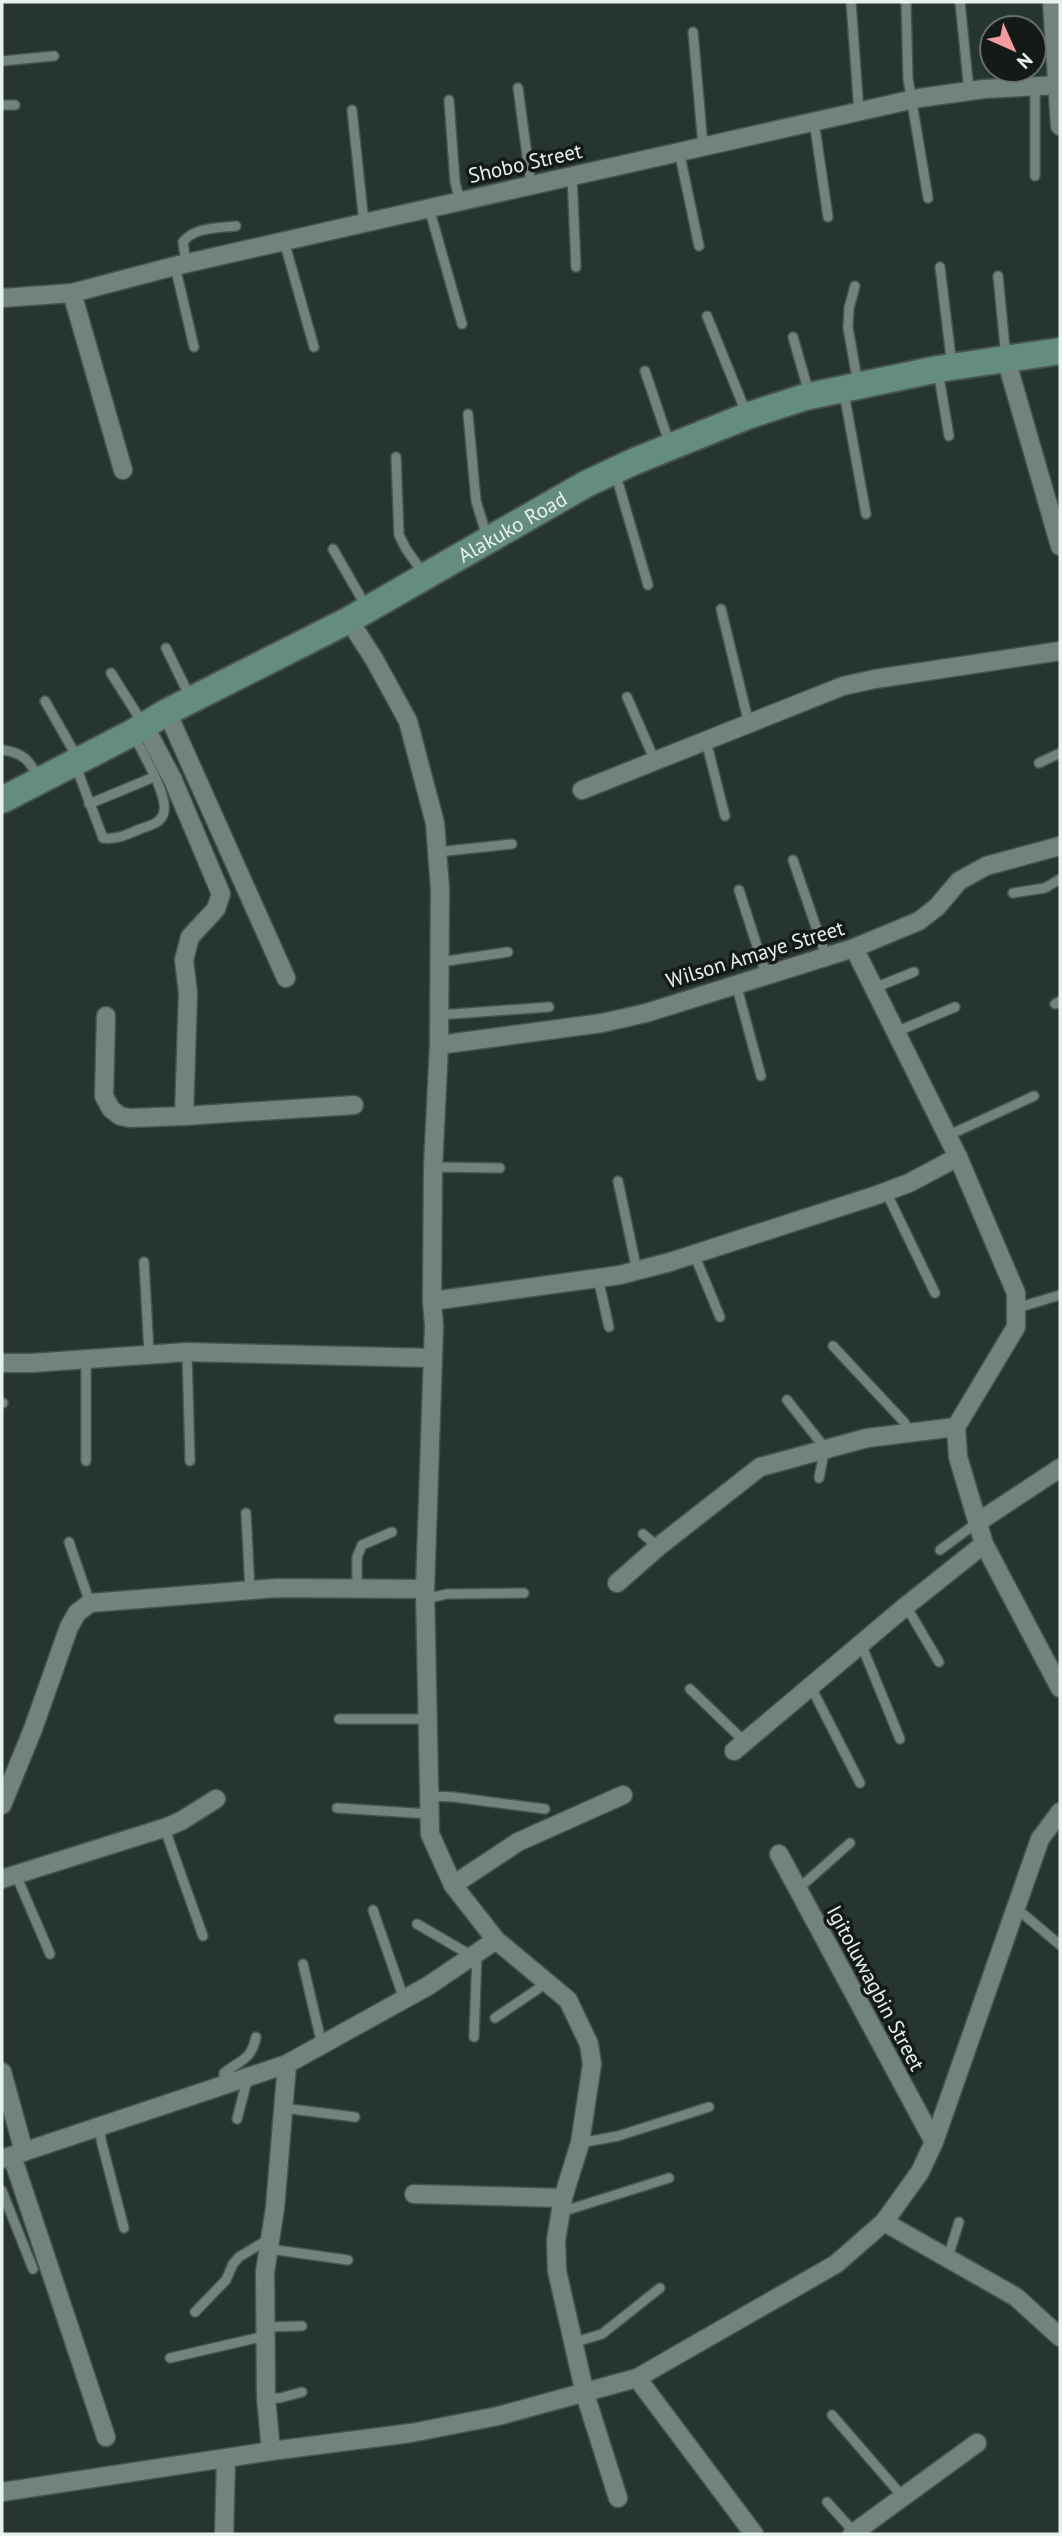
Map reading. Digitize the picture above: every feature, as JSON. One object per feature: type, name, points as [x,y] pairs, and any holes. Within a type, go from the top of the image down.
[{"type":"main road","name":"Alakuko Road","points":[[2,800],[167,712],[359,615],[615,471],[747,416],[810,395],[945,368],[1060,351]]},
{"type":"street","points":[[1052,2],[1060,126]]},
{"type":"street","name":"Shobo Street","points":[[2,298],[72,293],[284,241],[912,100],[969,92],[1059,85]]},
{"type":"street","points":[[72,293],[123,470]]},
{"type":"street","points":[[1006,359],[1057,525],[1060,546]]},
{"type":"street","points":[[359,615],[374,659],[408,721],[435,822],[438,852],[439,1045],[433,1167],[433,1358],[425,1594],[430,1834],[453,1885],[496,1940],[568,2000],[589,2044],[592,2064],[580,2143],[555,2240],[557,2271],[572,2343],[618,2498]]},
{"type":"street","points":[[582,790],[854,684],[1060,651]]},
{"type":"street","points":[[167,712],[286,978]]},
{"type":"street","points":[[138,729],[173,780],[221,894],[216,909],[190,937],[184,960],[188,993],[184,1116]]},
{"type":"street","name":"Wilson Amaye Street","points":[[439,1045],[602,1023],[646,1013],[854,948],[919,921],[937,907],[959,881],[986,866],[1060,846]]},
{"type":"street","points":[[854,948],[958,1157],[1016,1293],[1016,1327],[956,1427],[958,1457],[985,1544],[1060,1688]]},
{"type":"street","points":[[106,1016],[104,1096],[111,1109],[120,1116],[184,1116],[354,1105]]},
{"type":"street","points":[[432,1301],[637,1270],[886,1192],[958,1157]]},
{"type":"street","points":[[2,1363],[187,1352],[433,1358]]},
{"type":"street","points":[[617,1583],[658,1547],[760,1468],[867,1438],[956,1427]]},
{"type":"street","points":[[978,1522],[1060,1468]]},
{"type":"street","points":[[740,1746],[906,1606],[985,1544]]},
{"type":"street","points":[[2,1805],[33,1729],[69,1627],[77,1614],[90,1604],[250,1590],[357,1589],[425,1594]]},
{"type":"street","points":[[453,1885],[518,1842],[623,1795]]},
{"type":"street","points":[[9,1877],[167,1827],[216,1799]]},
{"type":"street","points":[[2,2492],[115,2473],[411,2433],[498,2416],[585,2394],[637,2378],[826,2270],[884,2222],[920,2172],[934,2142],[1040,1839],[1060,1812]]},
{"type":"street","name":"Igitoluwagbin Street","points":[[779,1854],[934,2142]]},
{"type":"street","points":[[13,2156],[287,2064],[404,1999],[496,1940]]},
{"type":"street","points":[[271,2451],[266,2398],[265,2272],[275,2208],[287,2064]]},
{"type":"street","points":[[2,2072],[13,2156],[106,2437]]},
{"type":"street","points":[[414,2194],[562,2205]]},
{"type":"street","points":[[884,2222],[1016,2297],[1060,2337]]},
{"type":"street","points":[[637,2378],[754,2534]]},
{"type":"street","points":[[853,2533],[977,2443]]},
{"type":"street","points":[[224,2534],[226,2459]]},
{"type":"lane","points":[[851,2],[859,112]]},
{"type":"lane","points":[[906,2],[908,79],[928,198]]},
{"type":"lane","points":[[960,2],[969,92]]},
{"type":"lane","points":[[693,32],[704,146]]},
{"type":"lane","points":[[2,61],[54,56]]},
{"type":"lane","points":[[1035,86],[1035,176]]},
{"type":"lane","points":[[518,88],[531,185]]},
{"type":"lane","points":[[449,100],[460,201]]},
{"type":"lane","points":[[2,105],[15,105]]},
{"type":"lane","points":[[352,110],[364,223]]},
{"type":"lane","points":[[814,121],[828,217]]},
{"type":"lane","points":[[679,151],[699,246]]},
{"type":"lane","points":[[572,175],[576,267]]},
{"type":"lane","points":[[429,208],[463,324]]},
{"type":"lane","points":[[194,347],[180,265],[183,242],[198,232],[236,226]]},
{"type":"lane","points":[[284,241],[314,347]]},
{"type":"lane","points":[[940,267],[949,436]]},
{"type":"lane","points":[[998,276],[1006,359]]},
{"type":"lane","points":[[855,286],[849,308],[848,328],[851,386],[866,514]]},
{"type":"lane","points":[[707,316],[747,416]]},
{"type":"lane","points":[[793,337],[810,395]]},
{"type":"lane","points":[[645,371],[671,448]]},
{"type":"lane","points":[[468,414],[476,500],[488,541]]},
{"type":"lane","points":[[396,457],[399,535],[406,550],[426,576]]},
{"type":"lane","points":[[615,471],[648,586]]},
{"type":"lane","points":[[333,549],[359,615]]},
{"type":"lane","points":[[721,609],[750,724]]},
{"type":"lane","points":[[166,648],[191,700]]},
{"type":"lane","points":[[45,701],[76,761],[103,838],[121,837],[156,823],[162,817],[165,805],[138,729],[111,673]]},
{"type":"lane","points":[[627,697],[655,761]]},
{"type":"lane","points":[[706,741],[725,817]]},
{"type":"lane","points":[[2,750],[19,752],[31,763],[40,780]]},
{"type":"lane","points":[[1039,763],[1060,753]]},
{"type":"lane","points":[[89,804],[154,777]]},
{"type":"lane","points":[[438,852],[512,844]]},
{"type":"lane","points":[[793,860],[826,956]]},
{"type":"lane","points":[[1013,893],[1045,888],[1060,879]]},
{"type":"lane","points":[[739,890],[766,974]]},
{"type":"lane","points":[[440,962],[508,952]]},
{"type":"lane","points":[[874,988],[914,972]]},
{"type":"lane","points":[[736,984],[761,1076]]},
{"type":"lane","points":[[439,1015],[549,1007]]},
{"type":"lane","points":[[895,1030],[955,1007]]},
{"type":"lane","points":[[947,1136],[1034,1096]]},
{"type":"lane","points":[[433,1167],[500,1168]]},
{"type":"lane","points":[[618,1181],[637,1270]]},
{"type":"lane","points":[[886,1192],[935,1293]]},
{"type":"lane","points":[[694,1254],[720,1318]]},
{"type":"lane","points":[[144,1262],[149,1353]]},
{"type":"lane","points":[[598,1278],[609,1327]]},
{"type":"lane","points":[[1017,1308],[1060,1295]]},
{"type":"lane","points":[[833,1346],[904,1422],[910,1433]]},
{"type":"lane","points":[[187,1352],[190,1461]]},
{"type":"lane","points":[[86,1461],[86,1364],[90,1359]]},
{"type":"lane","points":[[787,1400],[825,1448],[819,1478]]},
{"type":"lane","points":[[246,1513],[250,1590]]},
{"type":"lane","points":[[940,1550],[978,1522]]},
{"type":"lane","points":[[357,1589],[357,1557],[362,1545],[392,1532]]},
{"type":"lane","points":[[643,1534],[658,1547]]},
{"type":"lane","points":[[69,1542],[90,1604]]},
{"type":"lane","points":[[425,1594],[524,1593]]},
{"type":"lane","points":[[906,1606],[939,1662]]},
{"type":"lane","points":[[861,1644],[900,1739]]},
{"type":"lane","points":[[811,1687],[860,1783]]},
{"type":"lane","points":[[690,1689],[740,1746]]},
{"type":"lane","points":[[339,1719],[428,1719]]},
{"type":"lane","points":[[430,1796],[545,1809]]},
{"type":"lane","points":[[337,1808],[430,1814]]},
{"type":"lane","points":[[167,1827],[168,1838],[203,1936]]},
{"type":"lane","points":[[797,1890],[850,1843]]},
{"type":"lane","points":[[9,1877],[50,1954]]},
{"type":"lane","points":[[1016,1908],[1060,1945]]},
{"type":"lane","points":[[373,1910],[404,1999]]},
{"type":"lane","points":[[417,1924],[475,1954],[474,2037]]},
{"type":"lane","points":[[303,1964],[322,2045]]},
{"type":"lane","points":[[495,2018],[548,1982]]},
{"type":"lane","points":[[225,2085],[224,2073],[250,2055],[256,2037]]},
{"type":"lane","points":[[237,2119],[248,2077]]},
{"type":"lane","points":[[580,2143],[618,2136],[709,2107]]},
{"type":"lane","points":[[283,2108],[355,2118]]},
{"type":"lane","points":[[100,2128],[124,2228]]},
{"type":"lane","points":[[562,2205],[669,2178]]},
{"type":"lane","points":[[2,2191],[33,2269]]},
{"type":"lane","points":[[948,2257],[959,2222]]},
{"type":"lane","points":[[195,2312],[226,2280],[239,2256],[270,2244],[348,2260]]},
{"type":"lane","points":[[572,2343],[602,2334],[660,2288]]},
{"type":"lane","points":[[170,2358],[265,2332],[303,2326]]},
{"type":"lane","points":[[266,2398],[280,2398],[302,2392]]},
{"type":"lane","points":[[832,2415],[903,2497]]},
{"type":"lane","points":[[827,2501],[853,2533]]}]
